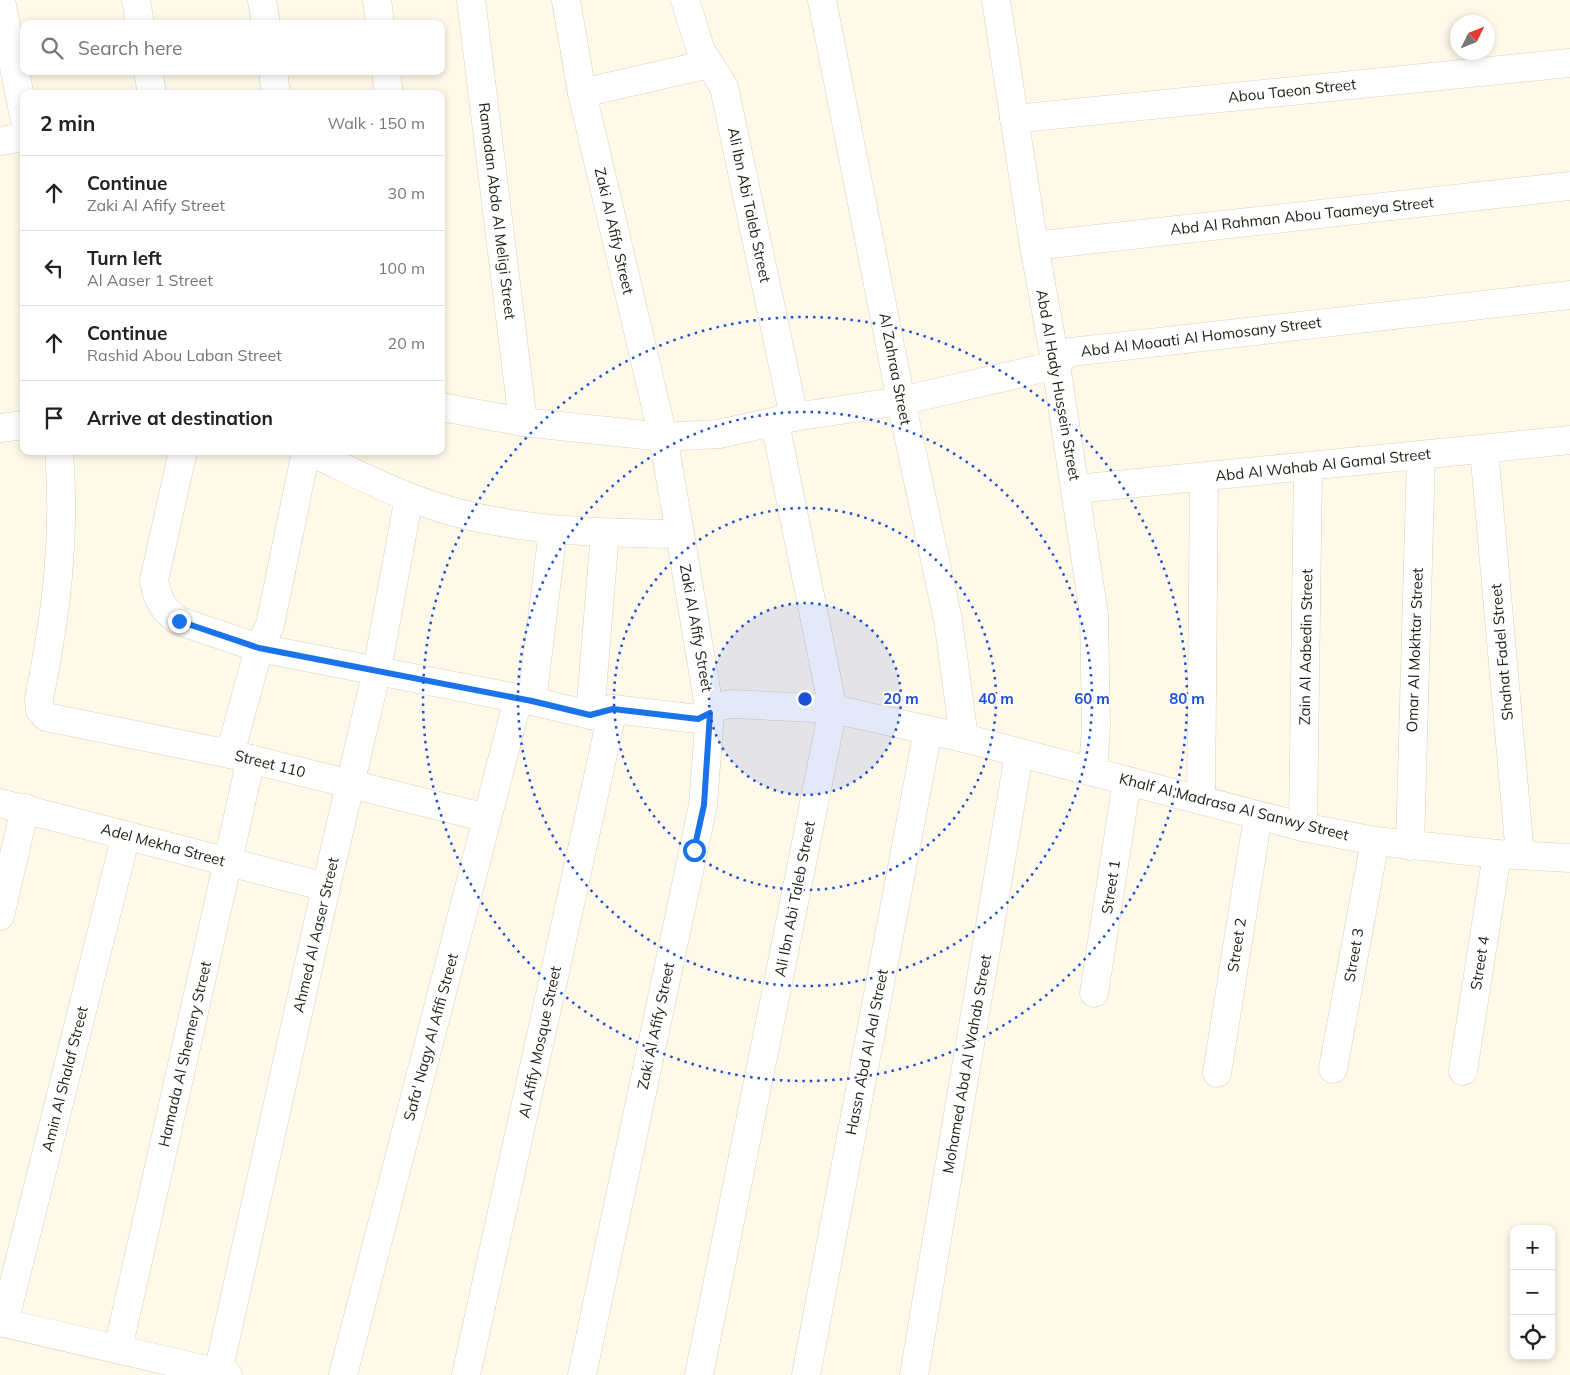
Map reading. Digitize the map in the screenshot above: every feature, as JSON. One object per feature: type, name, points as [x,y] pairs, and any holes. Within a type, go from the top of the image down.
[{"type":"street","points":[[1,0],[20,97]]},
{"type":"street","points":[[136,0],[139,20]]},
{"type":"street","points":[[262,0],[265,20]]},
{"type":"street","points":[[376,0],[379,20]]},
{"type":"street","name":"Ramadan Abdo Al Meligi Street","points":[[471,0],[524,422]]},
{"type":"street","name":"Zaki Al Afify Street","points":[[566,0],[582,93],[663,437],[710,713],[704,805],[582,1375]]},
{"type":"street","name":"Ali Ibn Abi Taleb Street","points":[[684,0],[701,50],[718,75],[727,99],[785,420],[833,709],[699,1375]]},
{"type":"street","name":"Al Zahraa Street","points":[[822,0],[900,400],[948,620],[964,738]]},
{"type":"street","name":"Abd Al Hady Hussein Street","points":[[996,0],[1034,246],[1076,489],[1096,635],[1093,772]]},
{"type":"street","name":"Abou Taeon Street","points":[[1014,119],[1570,63]]},
{"type":"street","points":[[582,93],[709,64]]},
{"type":"street","points":[[149,75],[151,90]]},
{"type":"street","points":[[274,75],[275,90]]},
{"type":"street","points":[[387,75],[388,90]]},
{"type":"street","points":[[0,141],[20,138]]},
{"type":"street","name":"Abd Al Rahman Abou Taameya Street","points":[[1034,246],[1570,186]]},
{"type":"street","name":"Abd Al Moaati Al Homosany Street","points":[[445,408],[524,422],[663,437],[719,434],[785,420],[900,400],[1056,365],[1065,355],[1078,351],[1570,295]]},
{"type":"street","points":[[0,428],[20,426]]},
{"type":"street","name":"Abd Al Wahab Al Gamal Street","points":[[1076,489],[1570,440]]},
{"type":"street","name":"Shahat Fadel Street","points":[[1484,449],[1508,855]]},
{"type":"street","name":"Street 110","points":[[59,455],[62,491],[61,561],[53,631],[39,704],[42,714],[51,719],[241,756],[488,818]]},
{"type":"street","name":"Khalf Al Madrasa Al Sanwy Street","points":[[182,455],[154,580],[156,593],[168,614],[179,621],[259,648],[525,700],[601,712],[691,719],[704,717],[720,706],[732,704],[833,709],[964,738],[1019,754],[1201,799],[1304,827],[1410,846],[1508,855],[1570,858]]},
{"type":"street","name":"Hamada Al Shemery Street","points":[[118,1349],[228,862],[241,756],[259,648],[270,625],[306,455]]},
{"type":"street","points":[[316,455],[409,497],[482,518],[553,530],[680,534]]},
{"type":"street","name":"Omar Al Mokhtar Street","points":[[1410,846],[1421,455]]},
{"type":"street","name":"Zain Al Aabedin Street","points":[[1304,827],[1308,467]]},
{"type":"street","points":[[1201,799],[1204,477]]},
{"type":"street","name":"Ahmed Al Aaser Street","points":[[223,1374],[326,887],[377,670],[409,497]]},
{"type":"street","name":"Safa' Nagy Al Afifi Street","points":[[343,1375],[488,818],[525,700],[553,530]]},
{"type":"street","name":"Al Afify Mosque Street","points":[[466,1375],[601,712],[605,533]]},
{"type":"street","name":"Hassn Abd Al Aal Street","points":[[806,1375],[928,730]]},
{"type":"street","name":"Mohamed Abd Al Wahab Street","points":[[914,1375],[1019,754]]},
{"type":"street","name":"Street 1","points":[[1094,992],[1127,781]]},
{"type":"street","points":[[0,916],[13,806]]},
{"type":"street","name":"Adel Mekha Street","points":[[13,806],[326,887]]},
{"type":"street","name":"Street 2","points":[[1216,1074],[1258,816]]},
{"type":"street","name":"Amin Al Shalaf Street","points":[[2,1322],[126,835]]},
{"type":"street","name":"Street 3","points":[[1333,1069],[1375,841]]},
{"type":"street","name":"Street 4","points":[[1463,1071],[1508,855]]},
{"type":"street","points":[[2,1322],[118,1349],[173,1369],[223,1374]]},
{"type":"route","points":[[179,621],[259,648],[532,701],[590,715],[605,709],[613,709],[698,719],[710,713],[704,805],[694,850]]}]
